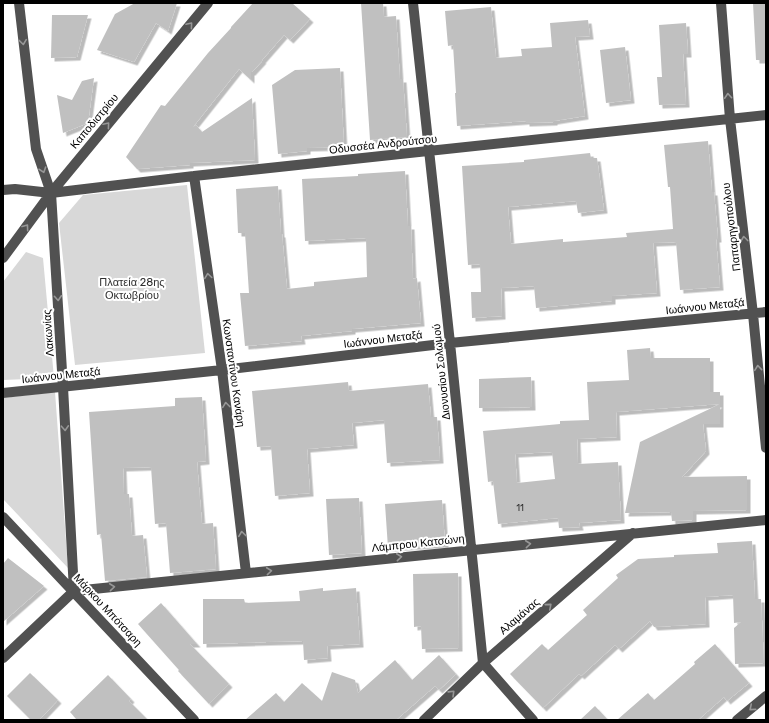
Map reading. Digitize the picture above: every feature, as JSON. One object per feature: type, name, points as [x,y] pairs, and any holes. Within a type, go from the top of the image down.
[{"type":"street","name":"Λακωνίας","points":[[19,3],[36,149],[51,193],[74,591]]},
{"type":"street","name":"Καποδιστρίου","points":[[3,258],[51,193],[208,3]]},
{"type":"street","name":"Διονυσίου Σολωμού","points":[[413,3],[430,151],[483,663]]},
{"type":"street","name":"Παπαρηγοπούλου","points":[[721,3],[730,119],[753,314],[766,448]]},
{"type":"street","name":"Οδυσσέα Ανδρούτσου","points":[[3,190],[15,189],[51,193],[194,176],[766,115]]},
{"type":"street","name":"Κωνσταντίνου Κανάρη","points":[[194,176],[222,370],[246,573]]},
{"type":"street","name":"Ιωάννου Μεταξά","points":[[3,393],[222,370],[450,343],[766,312]]},
{"type":"street","name":"Μάρκου Μπότσαρη","points":[[3,517],[194,720]]},
{"type":"street","name":"Λάμπρου Κατσώνη","points":[[74,591],[471,549],[766,520]]},
{"type":"street","name":"Αλαμάνας","points":[[424,720],[483,663],[633,533]]},
{"type":"street","points":[[3,658],[74,591]]},
{"type":"street","points":[[483,663],[533,720]]},
{"type":"street","points":[[737,720],[766,696]]},
{"type":"green space","name":"Πλατεία 28ης Οκτωβρίου","points":[[187,185],[205,353],[75,365],[59,223],[83,195]]},
{"type":"green space","points":[[26,252],[43,258],[54,378],[3,380],[3,282]]},
{"type":"green space","points":[[55,392],[68,568],[3,499],[3,398]]},
{"type":"building","points":[[135,3],[177,3],[168,31],[156,23],[134,62],[97,50],[115,14]]},
{"type":"building","points":[[253,3],[292,3],[310,19],[290,40],[284,35],[251,72],[251,80],[239,69],[193,127],[196,125],[202,132],[252,98],[255,160],[190,163],[190,165],[137,169],[126,157],[161,105],[165,106],[208,53]]},
{"type":"building","points":[[361,3],[383,3],[384,17],[396,16],[400,79],[403,79],[407,137],[370,140]]},
{"type":"building","points":[[753,3],[766,3],[766,60],[756,60]]},
{"type":"building","points":[[491,7],[496,58],[522,56],[521,49],[552,47],[550,23],[588,20],[590,36],[575,37],[585,116],[554,122],[526,123],[526,121],[457,126],[453,45],[448,46],[445,11]]},
{"type":"building","points":[[52,15],[88,15],[77,57],[51,58]]},
{"type":"building","points":[[686,23],[688,54],[683,54],[686,104],[659,105],[657,77],[662,77],[659,25]]},
{"type":"building","points":[[625,47],[631,100],[606,103],[600,50]]},
{"type":"building","points":[[340,68],[344,147],[307,148],[307,151],[278,154],[272,85],[295,70]]},
{"type":"building","points":[[94,78],[88,123],[63,133],[57,95],[72,100],[82,81]]},
{"type":"building","points":[[708,141],[718,239],[716,239],[720,287],[680,290],[676,242],[653,243],[657,293],[612,296],[612,301],[536,308],[534,286],[501,288],[502,316],[472,318],[471,292],[481,292],[480,264],[468,265],[462,166],[524,162],[524,160],[590,153],[591,158],[597,158],[604,210],[578,213],[576,201],[508,207],[511,244],[563,239],[563,242],[627,237],[626,233],[673,229],[670,187],[668,187],[664,145]]},
{"type":"building","points":[[405,171],[408,226],[411,226],[413,279],[417,278],[421,323],[352,329],[352,331],[301,336],[302,341],[245,346],[240,293],[249,293],[245,233],[238,233],[236,189],[278,186],[287,289],[314,286],[314,282],[367,277],[366,238],[305,241],[302,179],[358,176],[358,174]]},
{"type":"building","points":[[650,348],[651,358],[710,358],[710,392],[720,392],[720,404],[616,412],[617,437],[577,439],[578,464],[618,462],[621,520],[579,523],[580,527],[559,528],[558,518],[498,524],[493,481],[488,482],[483,431],[560,424],[560,421],[589,420],[587,382],[629,380],[627,350]],"holes":[[[552,452],[555,479],[517,483],[515,454]]]},
{"type":"building","points":[[531,377],[532,407],[479,408],[479,379]]},
{"type":"building","points":[[348,382],[349,391],[428,384],[431,417],[437,417],[440,460],[387,463],[384,420],[352,423],[354,445],[307,449],[310,493],[275,496],[271,446],[257,447],[252,391]]},
{"type":"building","points":[[202,397],[206,461],[197,462],[202,524],[213,523],[216,569],[170,573],[166,523],[155,524],[151,467],[123,468],[124,494],[129,494],[132,536],[143,535],[147,577],[105,581],[101,534],[97,535],[89,412],[175,406],[175,398]]},
{"type":"building","points":[[720,404],[720,424],[703,424],[706,451],[682,477],[747,476],[747,510],[693,511],[693,520],[672,521],[671,512],[625,513],[640,442]]},
{"type":"building","points":[[359,498],[362,553],[329,555],[326,499]]},
{"type":"building","points":[[442,500],[445,544],[388,548],[385,504]]},
{"type":"building","points":[[752,541],[755,599],[761,599],[764,663],[735,664],[734,628],[741,622],[734,623],[733,595],[705,597],[706,624],[654,627],[650,621],[619,649],[615,645],[581,676],[579,674],[543,708],[510,674],[542,644],[548,650],[587,615],[583,610],[618,578],[616,575],[638,559],[674,557],[674,555],[718,553],[717,543]]},
{"type":"building","points":[[8,558],[44,586],[3,622],[3,564]]},
{"type":"building","points":[[458,573],[459,648],[422,649],[421,626],[414,627],[413,574]]},
{"type":"building","points":[[323,588],[323,591],[356,588],[360,644],[327,646],[328,658],[304,660],[303,641],[203,644],[203,599],[244,599],[245,603],[300,601],[299,591]]},
{"type":"building","points":[[161,603],[197,644],[190,644],[229,684],[209,704],[178,671],[179,670],[138,624]]},
{"type":"building","points":[[715,644],[749,683],[727,701],[724,697],[698,720],[617,720],[648,693],[654,700],[695,664],[694,662]]},
{"type":"building","points":[[439,655],[456,674],[439,690],[435,686],[396,720],[245,720],[276,693],[284,702],[302,683],[322,701],[332,672],[355,680],[358,693],[395,660],[412,680]]},
{"type":"building","points":[[30,673],[58,700],[39,720],[31,720],[7,696]]},
{"type":"building","points":[[108,675],[131,699],[129,701],[148,720],[77,720],[70,712]]},
{"type":"building","points":[[595,706],[608,720],[580,720]]}]
